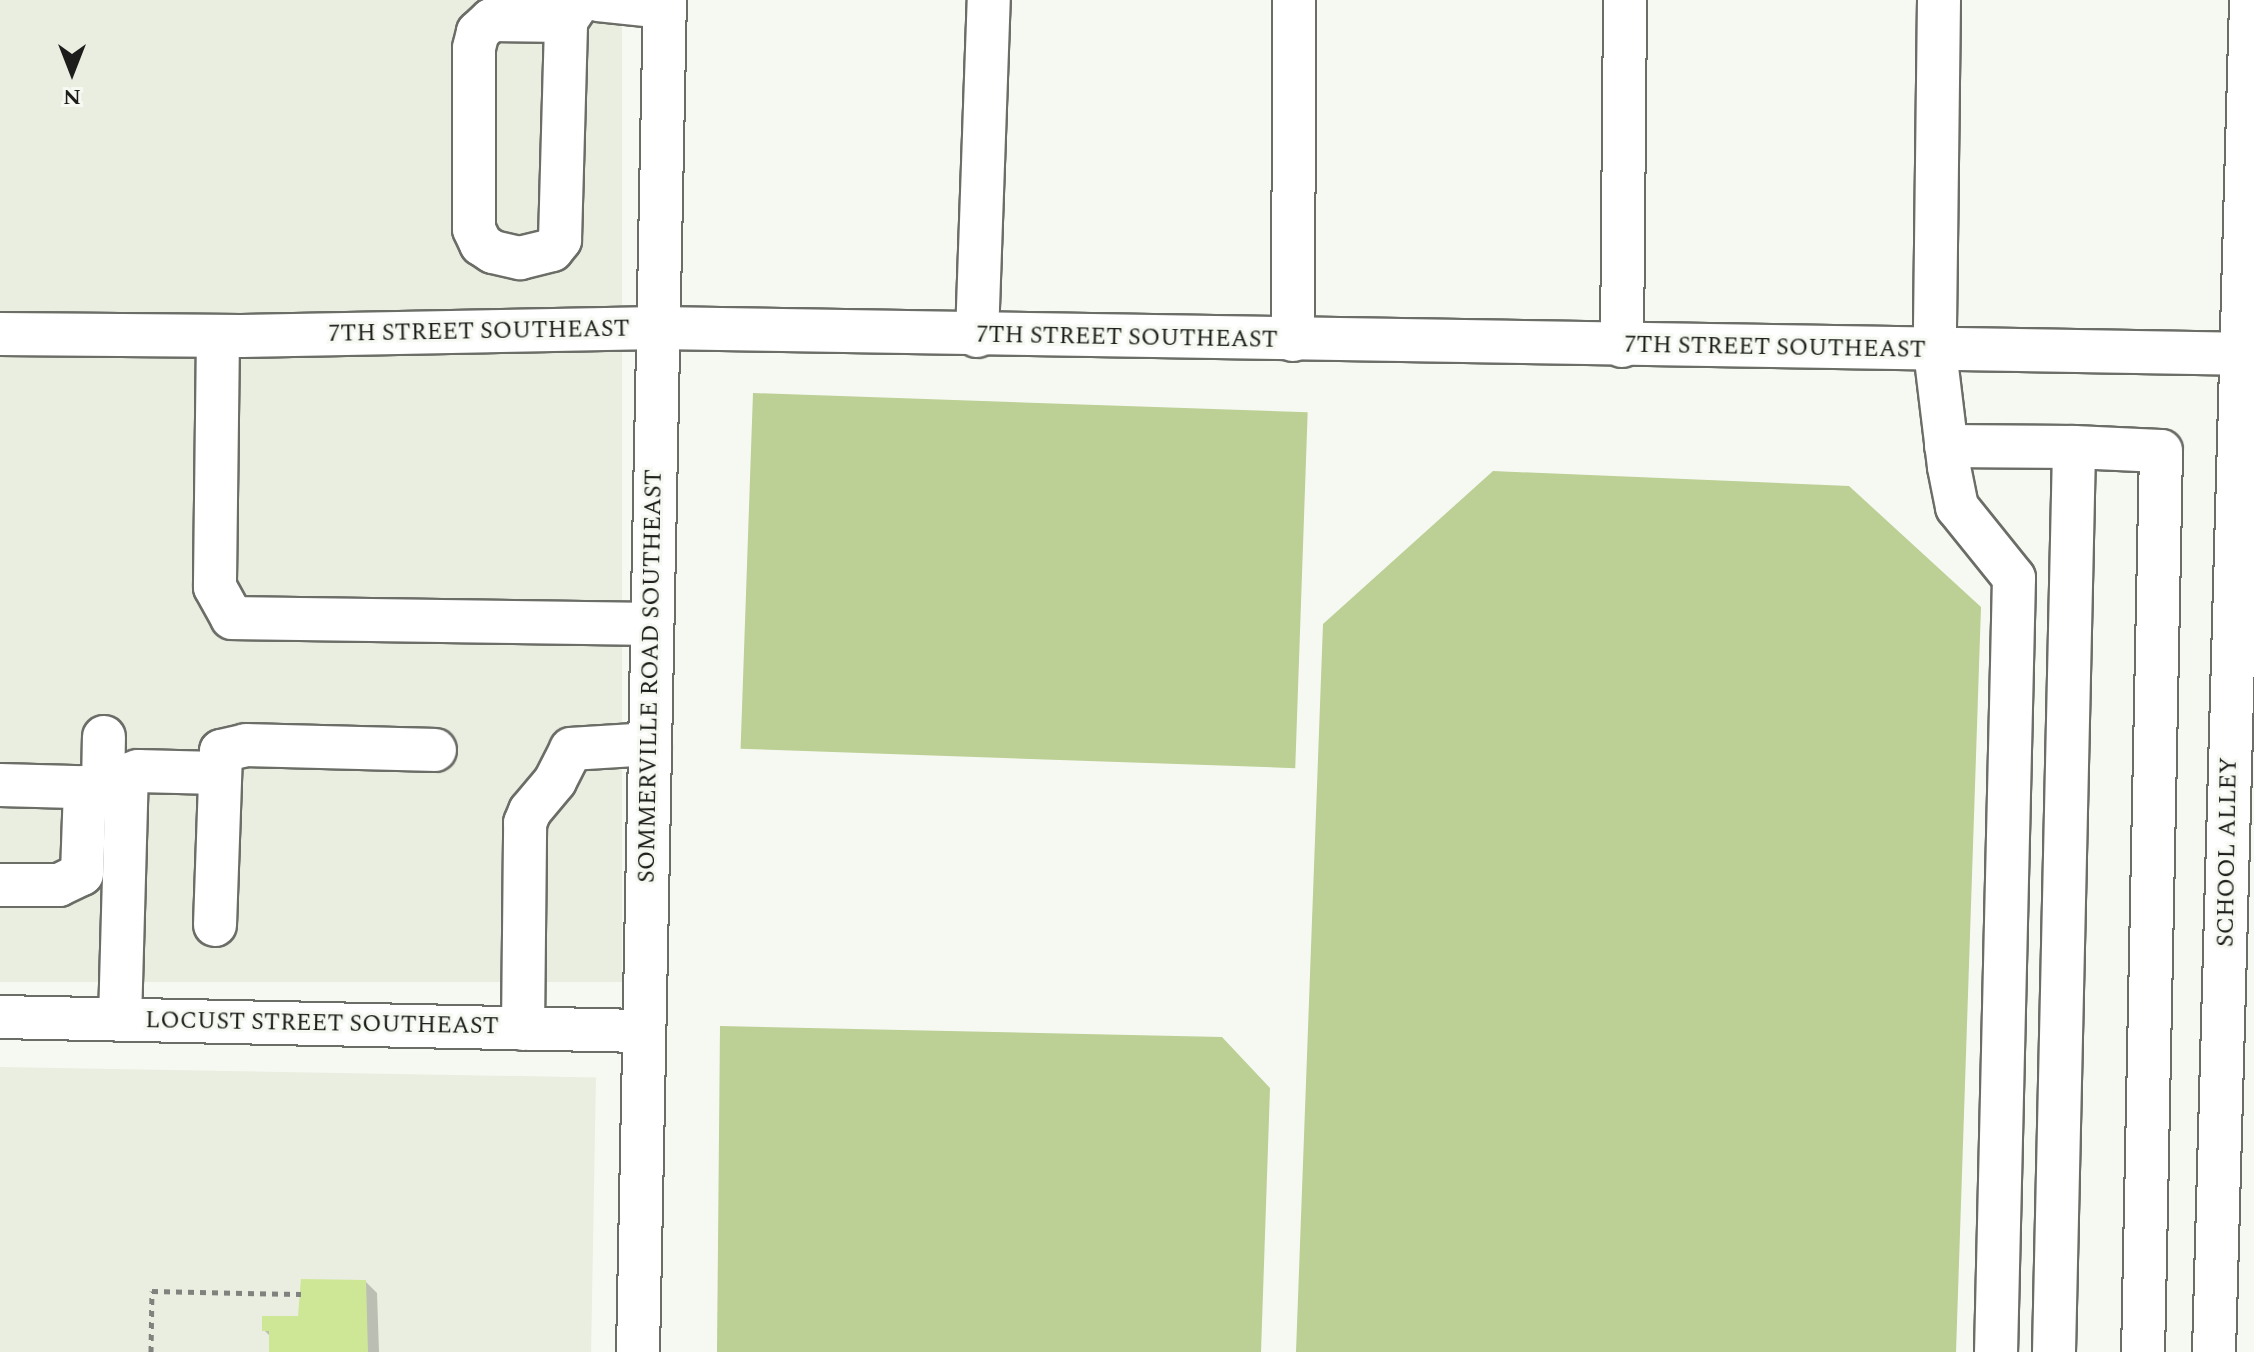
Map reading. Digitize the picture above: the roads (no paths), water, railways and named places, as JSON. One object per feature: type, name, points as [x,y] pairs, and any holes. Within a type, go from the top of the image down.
[{"type":"street","points":[[977,336],[989,0]]},
{"type":"street","points":[[1293,340],[1294,0]]},
{"type":"street","points":[[1622,346],[1625,0]]},
{"type":"street","points":[[1939,0],[1935,351],[1946,446],[1957,507],[2014,578],[1996,1352]]},
{"type":"street","name":"SCHOOL ALLEY","points":[[2214,1352],[2248,353],[2251,0]]},
{"type":"street","points":[[581,7],[560,240],[552,250],[520,258],[493,252],[481,244],[474,229],[474,48],[478,32],[491,20],[581,7],[665,3]]},
{"type":"street","name":"SOMMERVILLE ROAD SOUTHEAST","points":[[638,1352],[665,3]]},
{"type":"street","name":"7TH STREET SOUTHEAST","points":[[0,334],[218,336],[658,328],[977,336],[2248,353]]},
{"type":"street","points":[[218,336],[215,587],[232,618],[249,622],[652,624]]},
{"type":"street","points":[[1946,446],[2161,451],[2143,1352]]},
{"type":"street","points":[[2054,1352],[2074,447]]},
{"type":"street","points":[[104,737],[104,787],[120,1020]]},
{"type":"street","points":[[523,1029],[525,823],[530,811],[555,781],[571,749],[650,744]]},
{"type":"street","points":[[215,925],[217,773],[221,751],[233,745],[435,750]]},
{"type":"street","points":[[0,785],[104,787],[138,771],[217,773]]},
{"type":"street","points":[[0,885],[59,885],[82,874],[104,787]]},
{"type":"street","name":"LOCUST STREET SOUTHEAST","points":[[0,1017],[644,1031]]}]
